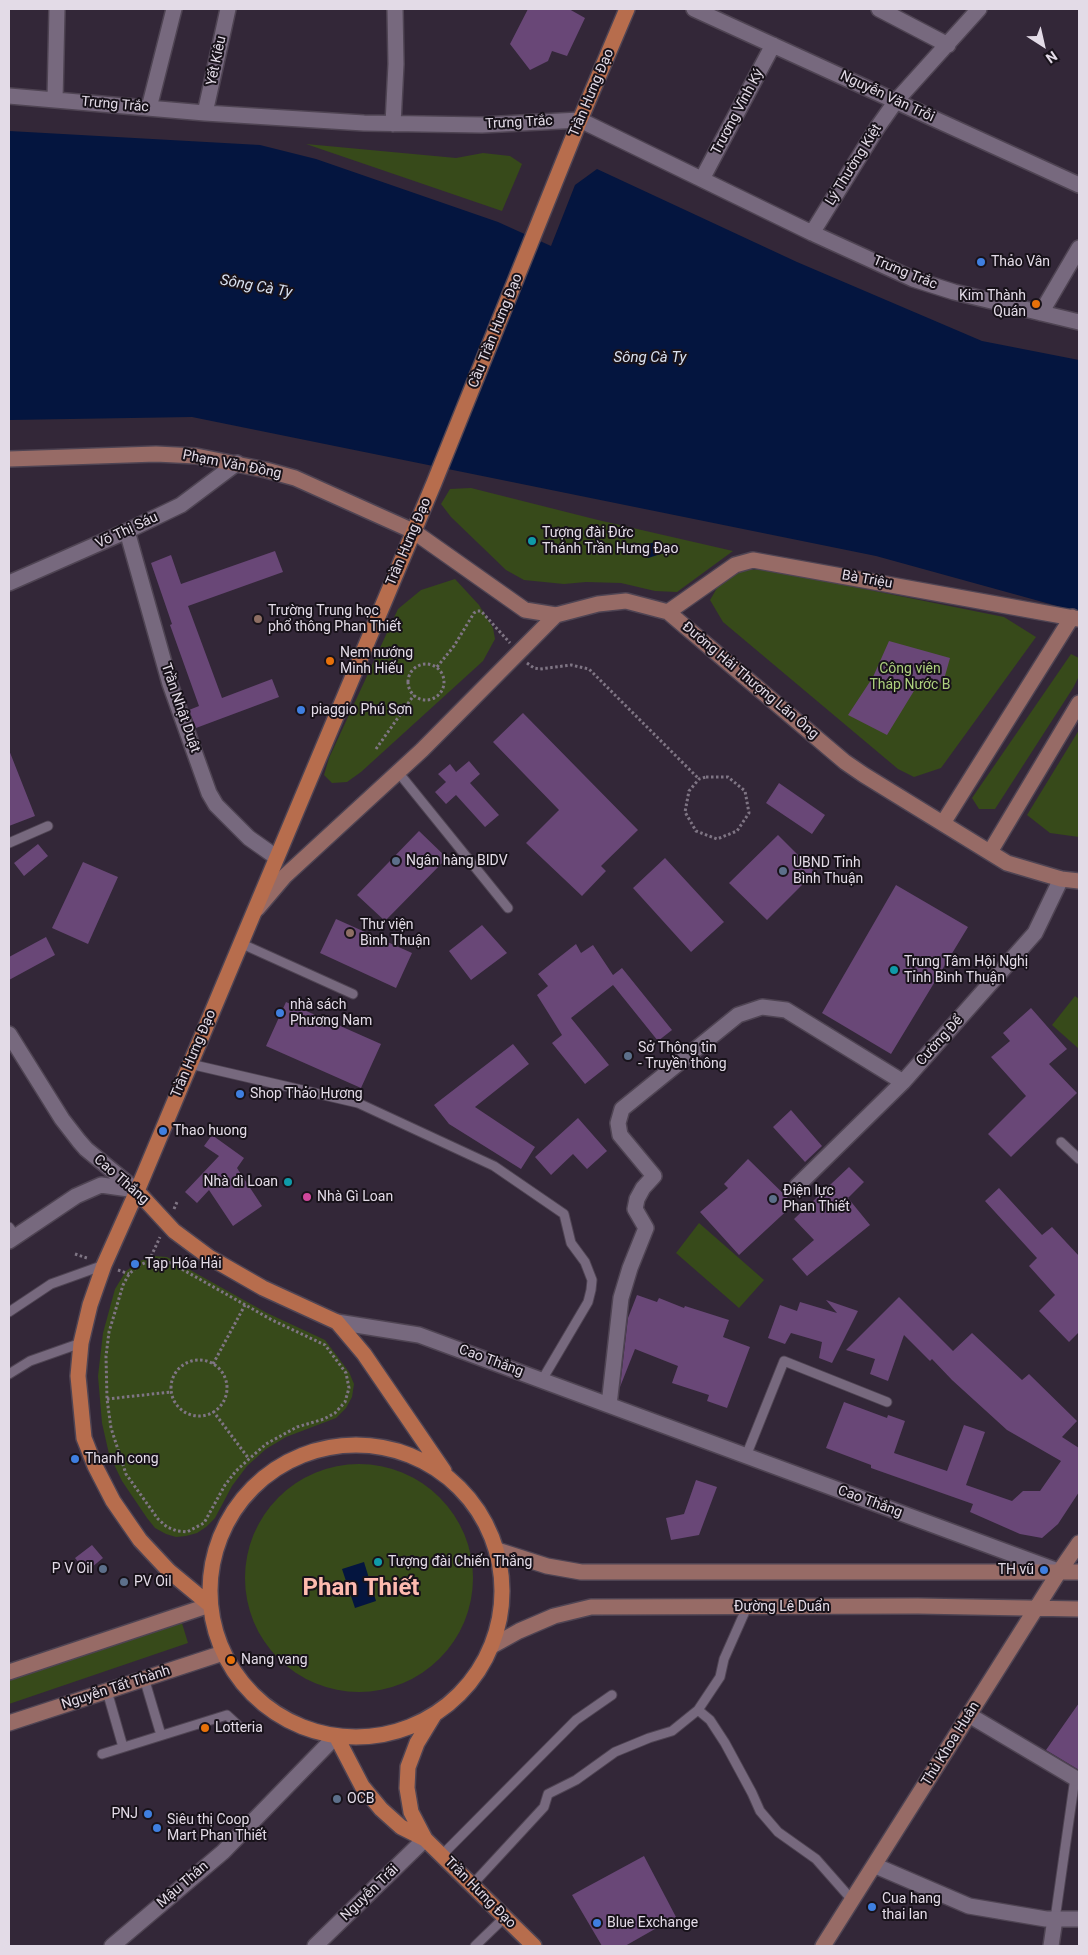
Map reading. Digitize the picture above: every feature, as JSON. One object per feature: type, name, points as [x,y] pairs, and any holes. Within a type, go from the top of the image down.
[{"type":"main road","name":"Trần Hưng Đạo","points":[[558,178],[580,120],[627,9]]},
{"type":"main road","name":"Cầu Trần Hưng Đạo","points":[[434,483],[558,178]]},
{"type":"main road","name":"Trần Hưng Đạo","points":[[210,1605],[169,1571],[140,1540],[114,1501],[96,1466],[84,1438],[78,1376],[81,1343],[90,1305],[104,1264],[137,1190],[434,483]]},
{"type":"main road","name":"Cao Thắng","points":[[137,1190],[174,1231],[209,1257],[263,1288],[337,1322]]},
{"type":"main road","points":[[337,1322],[364,1354],[448,1476],[470,1497],[486,1522],[502,1569],[502,1608],[498,1627],[492,1646],[478,1672],[458,1696],[434,1714],[387,1734],[336,1736],[290,1722],[250,1693],[223,1653],[210,1605],[211,1574],[218,1544],[231,1516],[250,1491],[274,1470],[301,1456],[324,1449],[362,1445],[393,1449],[422,1460],[448,1476]]},
{"type":"main road","name":"Trần Hưng Đạo","points":[[425,1839],[411,1812],[407,1788],[408,1767],[416,1743],[434,1714]]},
{"type":"main road","name":"Trần Hưng Đạo","points":[[336,1736],[362,1786],[381,1809],[401,1827],[425,1839],[534,1946]]},
{"type":"street","points":[[55,100],[56,9]]},
{"type":"street","points":[[150,108],[174,9]]},
{"type":"street","name":"Yết Kiêu","points":[[205,113],[228,9]]},
{"type":"street","points":[[393,124],[396,64],[395,9]]},
{"type":"street","name":"Nguyễn Văn Trỗi","points":[[694,9],[1079,185]]},
{"type":"street","points":[[880,9],[948,45]]},
{"type":"street","name":"Lý Thường Kiệt","points":[[812,233],[877,128],[896,101],[979,9]]},
{"type":"street","name":"Trương Vĩnh Ký","points":[[702,178],[773,45]]},
{"type":"street","name":"Trưng Trắc","points":[[9,96],[205,113],[393,124],[482,125],[580,120],[812,233],[913,279],[954,292],[1079,322]]},
{"type":"street","points":[[1041,313],[1079,248]]},
{"type":"street","name":"Phạm Văn Đồng","points":[[9,459],[156,454],[196,456],[237,463],[295,478],[413,531]]},
{"type":"street","name":"Võ Thị Sáu","points":[[9,584],[127,532],[181,505],[237,463]]},
{"type":"street","name":"Đường Hải Thượng Lãn Ông","points":[[413,531],[525,610],[556,615],[598,604],[626,601],[668,612],[845,762],[1007,862],[1061,879],[1079,881]]},
{"type":"street","name":"Trần Nhật Duật","points":[[127,532],[170,684],[209,793],[216,805],[249,838],[276,857]]},
{"type":"street","name":"Bà Triệu","points":[[668,612],[735,566],[753,560],[1076,618]]},
{"type":"street","points":[[253,914],[285,876],[398,772],[556,615]]},
{"type":"street","points":[[944,823],[1076,618]]},
{"type":"street","points":[[990,852],[1079,703]]},
{"type":"street","name":"Cường Để","points":[[797,1186],[904,1082],[1035,933],[1061,879]]},
{"type":"street","points":[[609,1405],[621,1298],[630,1268],[646,1228],[635,1209],[643,1188],[654,1176],[620,1134],[618,1123],[622,1109],[738,1015],[762,1007],[786,1010],[904,1082]]},
{"type":"street","name":"Cao Thắng","points":[[9,1034],[62,1119],[79,1141],[86,1149],[137,1190]]},
{"type":"street","points":[[11,1234],[76,1196],[101,1185],[137,1190]]},
{"type":"street","name":"Cao Thắng","points":[[337,1322],[419,1335],[1059,1572]]},
{"type":"street","name":"Thủ Khoa Huân","points":[[823,1946],[876,1866],[1036,1608],[1079,1543]]},
{"type":"street","points":[[497,1550],[547,1566],[581,1572],[1079,1572]]},
{"type":"street","points":[[9,1672],[210,1605]]},
{"type":"street","name":"Đường Lê Duẩn","points":[[492,1646],[554,1616],[591,1607],[918,1606],[1079,1609]]},
{"type":"street","name":"Nguyễn Tất Thành","points":[[9,1723],[223,1653]]},
{"type":"street","points":[[969,1715],[1077,1779]]},
{"type":"street","name":"Mậu Thân","points":[[112,1946],[223,1852],[336,1736]]},
{"type":"street","name":"Nguyễn Trãi","points":[[314,1946],[425,1839]]},
{"type":"street","points":[[876,1866],[969,1906],[1046,1919],[1079,1919]]},
{"type":"street","points":[[1052,1946],[1055,1919]]},
{"type":"lane","points":[[398,772],[508,908]]},
{"type":"lane","points":[[9,843],[48,826]]},
{"type":"lane","points":[[240,943],[353,994]]},
{"type":"lane","points":[[190,1064],[358,1103],[494,1166],[564,1214],[571,1243],[585,1262],[592,1280],[591,1290],[588,1302],[542,1380]]},
{"type":"lane","points":[[1061,1142],[1079,1160]]},
{"type":"lane","points":[[9,1312],[51,1284],[104,1264]]},
{"type":"lane","points":[[9,1374],[30,1361],[81,1343]]},
{"type":"lane","points":[[746,1456],[784,1361],[887,1402]]},
{"type":"lane","points":[[472,1885],[544,1807],[548,1794],[576,1780],[615,1752],[648,1738],[672,1731],[698,1710],[720,1677],[724,1659],[747,1607]]},
{"type":"lane","points":[[144,1678],[161,1735]]},
{"type":"lane","points":[[107,1691],[123,1747]]},
{"type":"lane","points":[[442,1855],[576,1720],[612,1694]]},
{"type":"lane","points":[[698,1710],[710,1720],[725,1743],[760,1811],[778,1832],[816,1859],[853,1901]]},
{"type":"lane","points":[[102,1754],[227,1715],[242,1728]]},
{"type":"lane","points":[[1055,1919],[1077,1779]]},
{"type":"lane","points":[[475,1946],[505,1917]]},
{"type":"path","points":[[437,667],[454,646],[474,613],[477,610],[481,611],[534,668],[571,665],[589,669],[699,778],[728,777],[745,791],[748,813],[737,831],[717,839],[696,832],[686,812],[689,791],[699,778]]},
{"type":"path","points":[[424,663],[437,667],[445,679],[444,687],[440,693],[434,698],[427,700],[420,699],[414,695],[408,683],[412,670],[417,665],[424,663]]},
{"type":"path","points":[[376,749],[414,695]]},
{"type":"path","points":[[159,1260],[172,1263],[245,1305],[325,1345],[346,1373],[349,1388],[345,1402],[334,1413],[297,1427],[266,1444],[236,1471],[225,1485],[204,1523],[187,1532],[167,1528],[150,1509],[126,1474],[111,1428],[107,1399],[106,1356],[109,1332],[123,1285],[129,1274],[138,1266],[149,1261],[159,1260]]},
{"type":"path","points":[[213,1364],[245,1305]]},
{"type":"path","points":[[196,1360],[213,1364],[225,1378],[225,1397],[220,1405],[205,1415],[196,1416],[179,1408],[171,1392],[174,1374],[188,1362],[196,1360]]},
{"type":"path","points":[[107,1399],[171,1392]]},
{"type":"path","points":[[213,1411],[249,1459]]},
{"type":"green space","points":[[306,144],[456,158],[483,153],[510,156],[522,164],[502,211]]},
{"type":"green space","points":[[471,488],[733,551],[677,592],[655,591],[621,583],[586,582],[564,584],[524,580],[506,570],[451,517],[441,504],[450,489]]},
{"type":"green space","name":"Công viên Tháp Nước B","points":[[765,569],[1004,617],[1036,637],[941,768],[914,777],[898,769],[723,622],[710,600],[727,571]]},
{"type":"green space","points":[[455,579],[479,605],[493,628],[495,639],[483,661],[361,772],[347,782],[332,783],[324,775],[329,758],[398,609],[421,590]]},
{"type":"green space","points":[[1071,654],[1079,658],[1079,676],[1073,688],[995,809],[979,809],[972,798]]},
{"type":"green space","points":[[1079,730],[1079,837],[1050,833],[1027,815]]},
{"type":"green space","points":[[1075,996],[1079,999],[1079,1049],[1052,1025]]},
{"type":"green space","points":[[699,1223],[764,1280],[739,1308],[676,1253]]},
{"type":"green space","points":[[153,1256],[167,1257],[267,1313],[325,1340],[349,1372],[354,1384],[352,1397],[346,1408],[336,1418],[286,1437],[266,1449],[247,1466],[232,1486],[215,1518],[206,1527],[197,1533],[176,1537],[155,1528],[122,1481],[109,1454],[102,1423],[98,1376],[103,1333],[115,1289],[126,1271],[140,1261]]},
{"type":"green space","points":[[348,1464],[370,1464],[392,1469],[413,1477],[440,1497],[460,1524],[471,1556],[473,1578],[471,1600],[460,1632],[440,1659],[413,1679],[392,1687],[370,1692],[348,1692],[326,1687],[305,1679],[278,1659],[258,1632],[250,1611],[245,1589],[245,1567],[250,1545],[258,1524],[278,1497],[305,1477],[326,1469]]},
{"type":"green space","points":[[181,1620],[188,1643],[9,1704],[9,1676]]},
{"type":"water","name":"Sông Cà Ty","points":[[9,131],[260,145],[316,159],[498,222],[551,246],[575,185],[597,169],[797,262],[982,341],[1079,360],[1079,612],[876,556],[192,417],[9,420]]},
{"type":"water","points":[[659,541],[664,553],[648,558],[640,546]]},
{"type":"water","points":[[364,1562],[376,1601],[355,1608],[342,1569]]},
{"type":"building","points":[[528,9],[569,9],[585,18],[567,56],[552,51],[548,61],[530,70],[510,44]]},
{"type":"building","points":[[275,551],[283,572],[188,606],[222,698],[272,679],[279,697],[196,728],[189,710],[199,706],[170,625],[172,624],[151,563],[171,555],[181,584]]},
{"type":"building","points":[[889,641],[950,658],[943,683],[920,681],[887,735],[848,715],[873,677]]},
{"type":"building","points":[[523,713],[638,830],[601,866],[606,871],[582,896],[526,843],[559,810],[493,742]]},
{"type":"building","points":[[9,750],[35,816],[9,826]]},
{"type":"building","points":[[469,761],[480,774],[470,783],[499,815],[485,827],[456,795],[446,804],[435,792],[446,782],[438,774],[450,764],[456,772]]},
{"type":"building","points":[[779,783],[825,815],[812,834],[766,803]]},
{"type":"building","points":[[419,831],[447,858],[385,921],[357,895]]},
{"type":"building","points":[[778,835],[815,872],[767,920],[729,883]]},
{"type":"building","points":[[38,844],[48,856],[24,876],[14,863]]},
{"type":"building","points":[[665,858],[724,922],[691,952],[633,888]]},
{"type":"building","points":[[83,862],[118,877],[88,944],[52,928]]},
{"type":"building","name":"Trung Tâm Hội Nghị Tỉnh Bình Thuận","points":[[896,885],[968,927],[891,1054],[822,1013]]},
{"type":"building","points":[[336,919],[412,953],[396,988],[320,953]]},
{"type":"building","points":[[482,925],[507,953],[471,980],[449,951]]},
{"type":"building","points":[[46,937],[55,955],[9,980],[9,957]]},
{"type":"building","points":[[576,944],[581,953],[593,945],[613,975],[622,968],[672,1030],[658,1041],[613,985],[571,1018],[609,1065],[585,1084],[552,1043],[562,1035],[537,995],[548,986],[538,974]]},
{"type":"building","points":[[286,1002],[381,1044],[361,1088],[266,1046]]},
{"type":"building","points":[[1031,1008],[1067,1049],[1049,1064],[1077,1093],[1011,1157],[988,1134],[1026,1096],[991,1057],[1010,1041],[1003,1033]]},
{"type":"building","points":[[513,1044],[529,1064],[475,1107],[535,1147],[521,1169],[449,1124],[434,1105]]},
{"type":"building","points":[[791,1110],[822,1146],[805,1162],[773,1127]]},
{"type":"building","points":[[578,1118],[607,1151],[587,1169],[573,1154],[551,1175],[535,1157]]},
{"type":"building","points":[[212,1135],[244,1158],[237,1168],[262,1206],[233,1226],[209,1190],[197,1203],[185,1192],[219,1156],[204,1146]]},
{"type":"building","points":[[748,1159],[794,1204],[739,1255],[700,1212],[728,1188],[724,1184]]},
{"type":"building","points":[[849,1167],[864,1182],[848,1198],[870,1225],[807,1276],[792,1259],[814,1240],[794,1219]]},
{"type":"building","points":[[999,1188],[1042,1235],[1052,1227],[1079,1256],[1079,1332],[1069,1342],[1039,1311],[1055,1295],[1029,1266],[1037,1258],[985,1201]]},
{"type":"building","points":[[637,1295],[657,1302],[659,1298],[684,1308],[685,1306],[729,1320],[723,1337],[750,1347],[727,1408],[707,1401],[709,1395],[672,1383],[678,1366],[635,1349],[620,1387],[628,1318]]},
{"type":"building","points":[[899,1297],[953,1351],[972,1333],[1022,1380],[1029,1374],[1077,1421],[1062,1437],[1079,1448],[1079,1492],[1058,1524],[1042,1538],[1020,1534],[970,1512],[973,1504],[871,1468],[871,1465],[826,1448],[844,1402],[887,1418],[888,1415],[905,1421],[894,1453],[947,1471],[964,1425],[985,1432],[966,1485],[1012,1501],[1023,1491],[1040,1491],[1061,1461],[1007,1430],[904,1335],[888,1381],[870,1374],[875,1359],[846,1350]]},
{"type":"building","points":[[826,1300],[858,1311],[832,1363],[819,1358],[822,1342],[791,1333],[785,1344],[768,1338],[780,1305],[797,1311],[800,1302],[837,1313]]},
{"type":"building","points":[[696,1480],[717,1487],[699,1535],[671,1540],[666,1518],[684,1514]]},
{"type":"building","points":[[92,1545],[103,1558],[86,1572],[75,1558]]},
{"type":"building","points":[[1079,1703],[1079,1770],[1046,1750]]},
{"type":"building","points":[[644,1856],[676,1917],[625,1946],[602,1946],[572,1895]]},
{"type":"place","name":"Thảo Vân","points":[[981,262]]},
{"type":"place","name":"Kim Thành Quán","points":[[1036,304]]},
{"type":"place","name":"Tượng đài Đức Thánh Trần Hưng Đạo","points":[[532,541]]},
{"type":"place","name":"Trường Trung học phổ thông Phan Thiết","points":[[258,619]]},
{"type":"place","name":"Nem nướng Minh Hiếu","points":[[330,661]]},
{"type":"place","name":"piaggio Phú Sơn","points":[[301,710]]},
{"type":"place","name":"Ngân hàng BIDV","points":[[396,861]]},
{"type":"place","name":"UBND Tỉnh Bình Thuận","points":[[783,871]]},
{"type":"place","name":"Thư viện Bình Thuận","points":[[350,933]]},
{"type":"place","name":"Trung Tâm Hội Nghị Tỉnh Bình Thuận","points":[[894,970]]},
{"type":"place","name":"nhà sách Phương Nam","points":[[280,1013]]},
{"type":"place","name":"Sở Thông tin - Truyền thông","points":[[628,1056]]},
{"type":"place","name":"Shop Thảo Hương","points":[[240,1094]]},
{"type":"place","name":"Thao huong","points":[[163,1131]]},
{"type":"place","name":"Nhà dì Loan","points":[[288,1182]]},
{"type":"place","name":"Nhà Gì Loan","points":[[307,1197]]},
{"type":"place","name":"Điện lực Phan Thiết","points":[[773,1199]]},
{"type":"place","name":"Tạp Hóa Hải","points":[[135,1264]]},
{"type":"place","name":"Thanh cong","points":[[75,1459]]},
{"type":"place","name":"Tượng đài Chiến Thắng","points":[[378,1562]]},
{"type":"place","name":"P V Oil","points":[[103,1569]]},
{"type":"place","name":"TH vũ","points":[[1044,1570]]},
{"type":"place","name":"PV Oil","points":[[124,1582]]},
{"type":"place","name":"Nang vang","points":[[231,1660]]},
{"type":"place","name":"Lotteria","points":[[205,1728]]},
{"type":"place","name":"OCB","points":[[337,1799]]},
{"type":"place","name":"PNJ","points":[[148,1814]]},
{"type":"place","name":"Siêu thị Coop Mart Phan Thiết","points":[[157,1828]]},
{"type":"place","name":"Cua hang thai lan","points":[[872,1907]]},
{"type":"place","name":"Blue Exchange","points":[[597,1923]]},
{"type":"district","name":"Phan Thiết","points":[[361,1589]]}]
